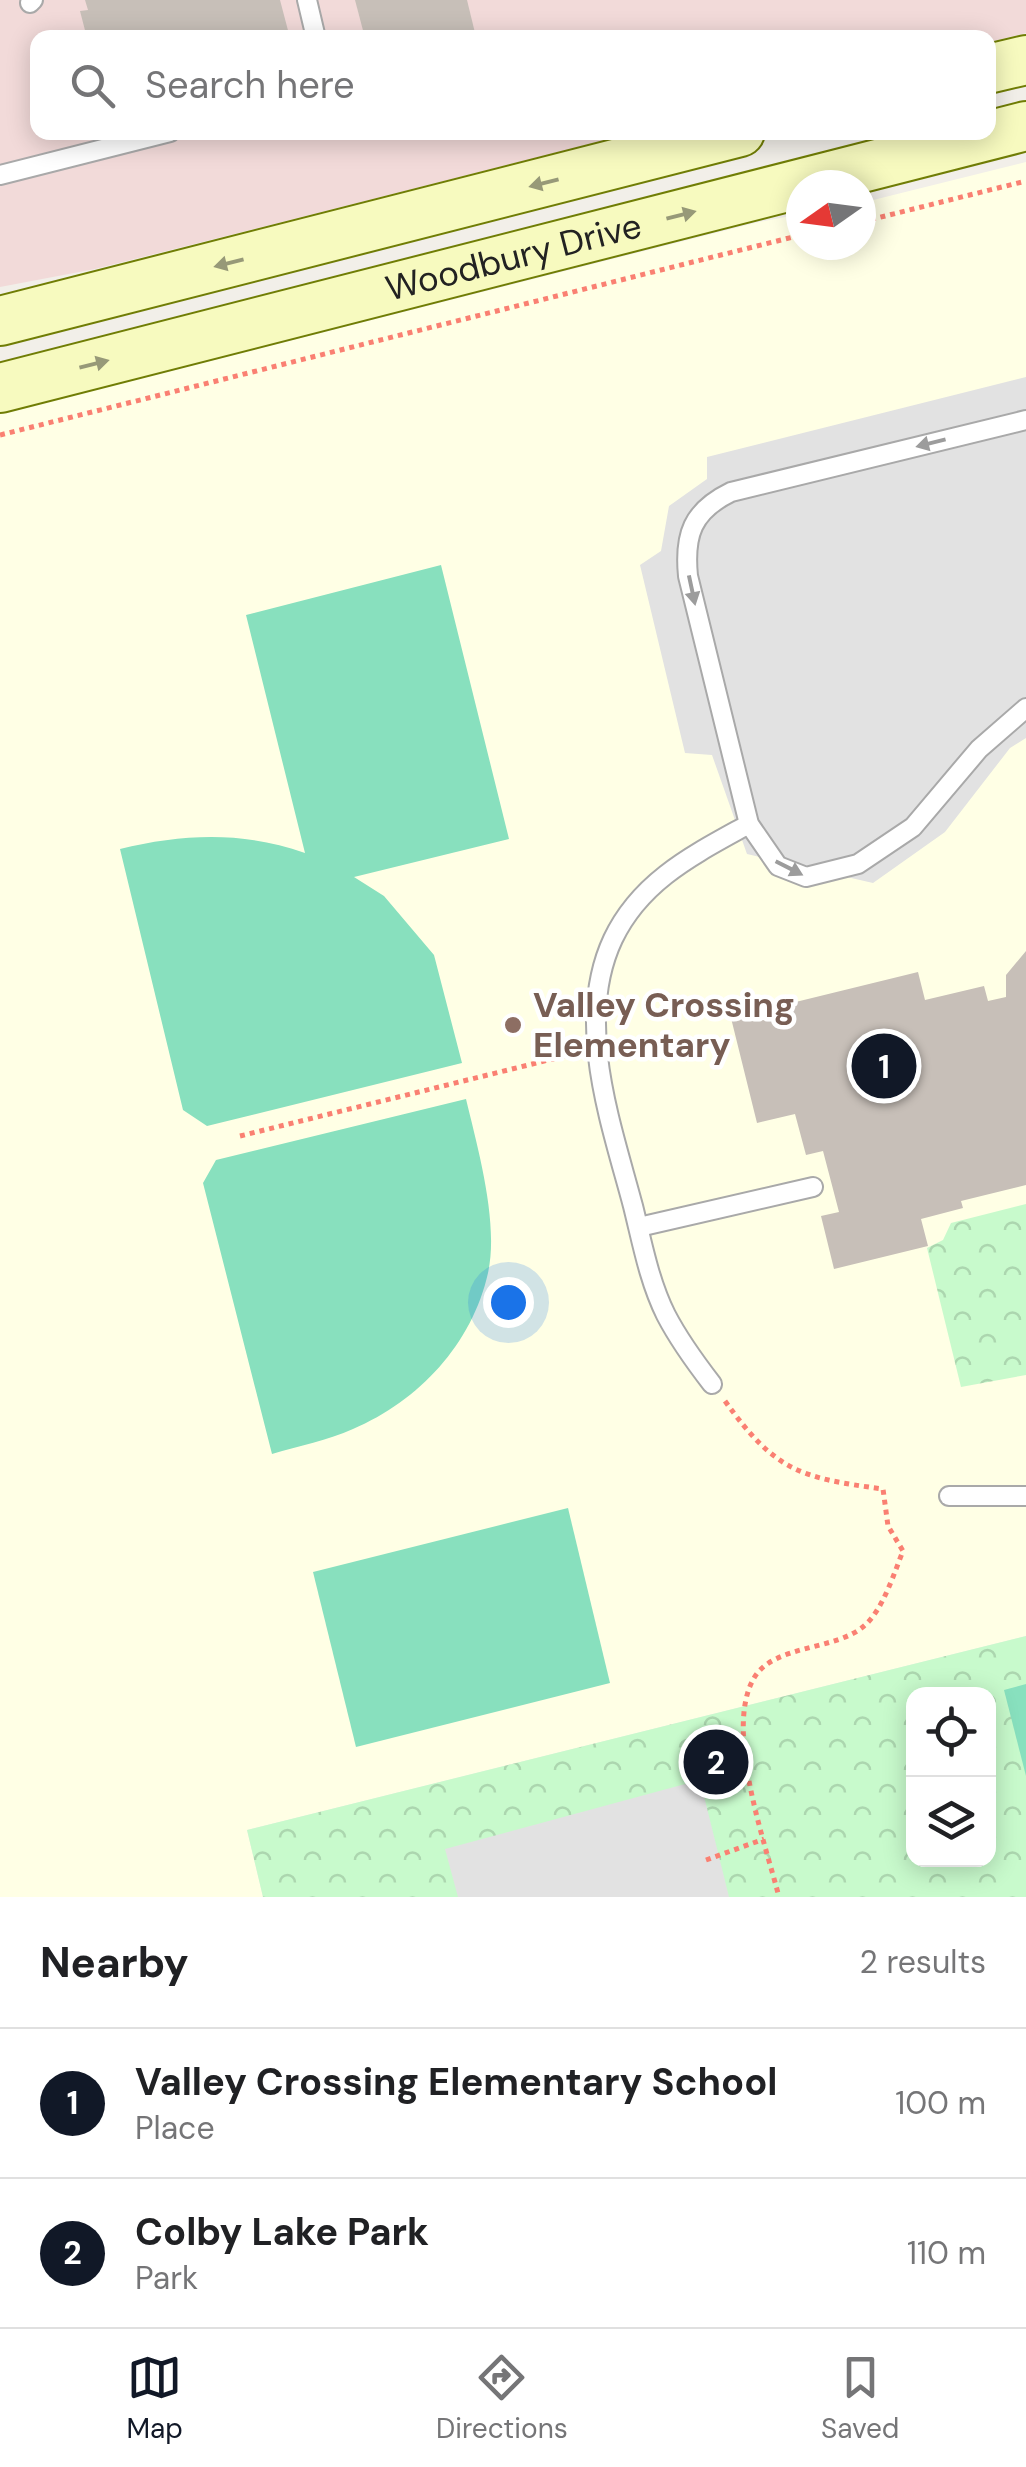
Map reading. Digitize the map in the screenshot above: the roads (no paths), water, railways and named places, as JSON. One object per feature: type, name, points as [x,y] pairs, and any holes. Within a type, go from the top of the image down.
[{"type":"main road","points":[[996,67],[1026,60]]},
{"type":"main road","name":"Woodbury Drive","points":[[996,134],[1026,126]]},
{"type":"main road","name":"Woodbury Drive","points":[[0,321],[709,140]]},
{"type":"main road","name":"Woodbury Drive","points":[[0,388],[971,140]]},
{"type":"lane","points":[[306,0],[314,30]]},
{"type":"lane","points":[[0,176],[139,140]]},
{"type":"lane","points":[[1026,420],[731,492],[709,503],[694,520],[685,545],[688,576],[750,824],[778,866],[806,877],[847,869],[914,827],[979,748],[1026,708]]},
{"type":"lane","points":[[712,1384],[664,1312],[639,1228],[598,1048],[596,993],[613,940],[642,894],[682,861],[750,824]]},
{"type":"lane","points":[[639,1228],[813,1186]]},
{"type":"lane","points":[[949,1496],[1026,1496]]},
{"type":"place","name":"Valley Crossing Elementary","points":[[513,1025]]},
{"type":"place","name":"Valley Crossing Elementary School","points":[[884,1066]]},
{"type":"place","name":"Colby Lake Park","points":[[716,1762]]}]
